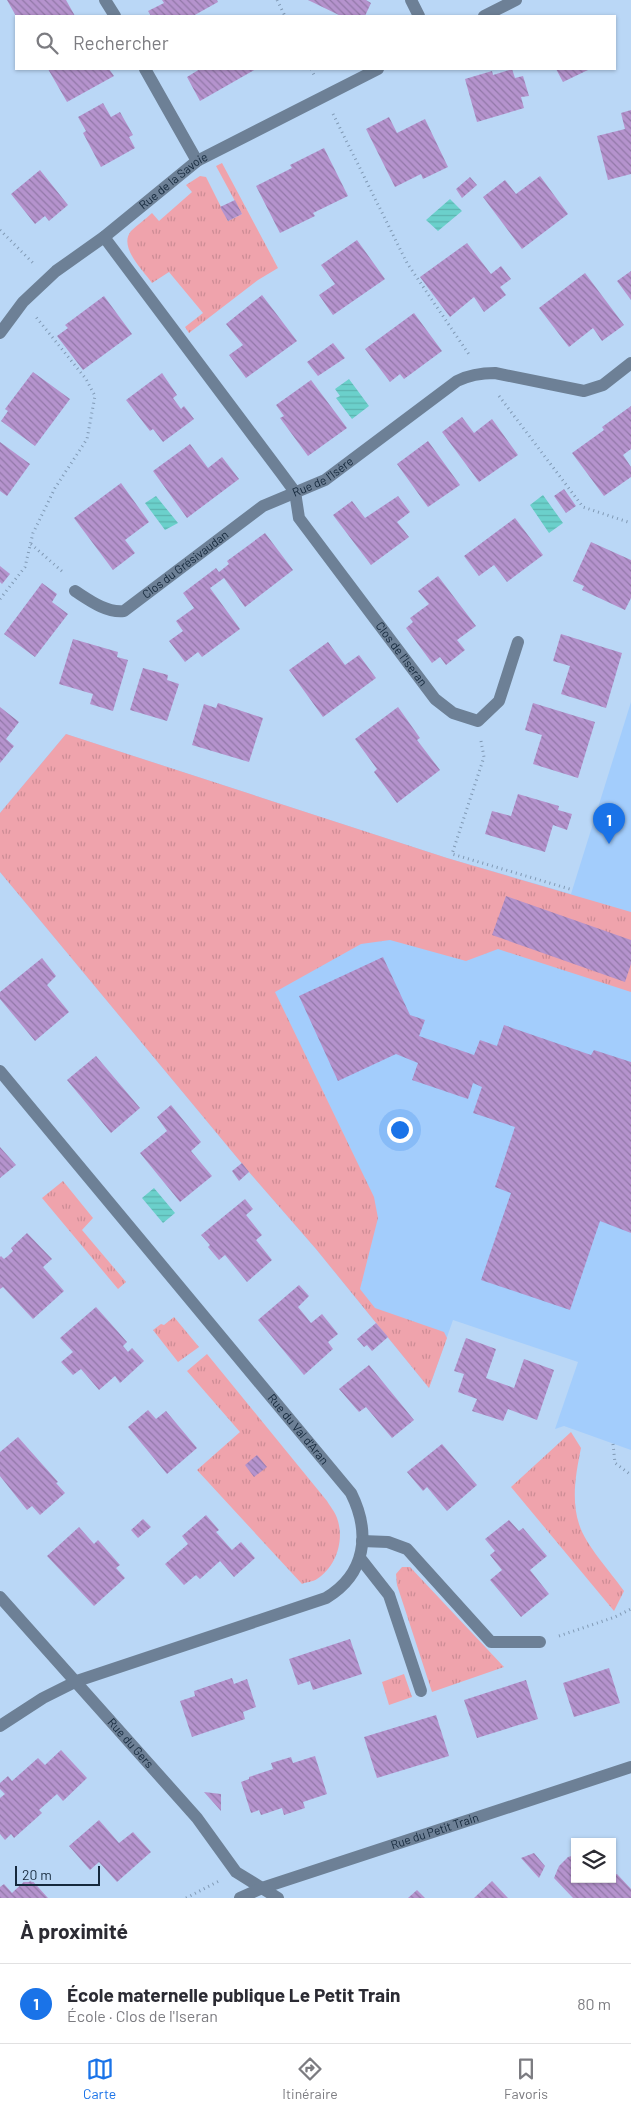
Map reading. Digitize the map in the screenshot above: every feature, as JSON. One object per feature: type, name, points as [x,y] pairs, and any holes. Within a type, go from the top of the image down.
[{"type":"street","points":[[105,0],[113,15]]},
{"type":"street","points":[[411,0],[418,15]]},
{"type":"street","points":[[486,15],[516,0]]},
{"type":"street","points":[[145,70],[197,160]]},
{"type":"street","name":"Rue de la Savoie","points":[[0,333],[22,302],[48,279],[104,237],[197,160],[376,70]]},
{"type":"street","name":"Rue de l'Isére","points":[[104,237],[295,492],[325,480],[456,380],[482,373],[495,373],[584,391],[603,385],[631,363]]},
{"type":"street","name":"Clos du Grésivaudan","points":[[75,591],[100,606],[118,611],[124,610],[263,506],[295,492]]},
{"type":"street","name":"Clos de l'Iseran","points":[[295,492],[299,518],[435,699],[453,713],[478,720]]},
{"type":"street","points":[[478,720],[499,701],[518,642]]},
{"type":"street","name":"Rue du Val d'Aran","points":[[0,1071],[351,1493],[361,1520],[362,1541],[360,1558],[349,1579],[326,1598],[77,1681],[43,1698],[0,1726]]},
{"type":"street","points":[[362,1541],[388,1542],[407,1550],[491,1642],[540,1642]]},
{"type":"street","points":[[360,1558],[389,1596],[421,1691]]},
{"type":"street","name":"Rue du Gers","points":[[0,1597],[77,1681],[197,1818],[236,1872],[278,1898]]},
{"type":"street","name":"Rue du Petit Train","points":[[240,1898],[262,1888],[631,1767]]},
{"type":"path","points":[[277,0],[284,15]]},
{"type":"path","points":[[312,70],[407,263],[482,373],[583,507],[631,523]]},
{"type":"path","points":[[0,230],[48,279]]},
{"type":"path","points":[[0,599],[25,567],[32,533],[55,488],[87,439],[95,396],[86,379],[22,302]]},
{"type":"path","points":[[31,544],[71,579],[75,591]]},
{"type":"path","points":[[478,720],[484,757],[452,854],[573,890]]},
{"type":"path","points":[[613,1444],[615,1463],[631,1475]]},
{"type":"path","points":[[540,1642],[616,1617],[631,1609]]},
{"type":"shaded area","points":[[450,199],[462,211],[438,231],[426,220]]},
{"type":"shaded area","points":[[349,379],[369,406],[352,419],[336,398],[340,396],[335,389]]},
{"type":"shaded area","points":[[543,495],[563,523],[549,533],[530,505]]},
{"type":"shaded area","points":[[156,496],[178,523],[165,530],[145,503]]},
{"type":"shaded area","points":[[631,702],[631,1450],[564,1426],[555,1429],[578,1362],[453,1320],[429,1388],[316,1249],[249,1172],[0,872],[0,813],[66,734],[447,858],[571,894]]},
{"type":"shaded area","points":[[154,1188],[175,1213],[163,1223],[142,1198]]},
{"type":"green space","points":[[222,163],[278,268],[258,280],[189,333],[185,327],[203,313],[169,272],[152,283],[133,258],[128,244],[128,237],[131,231],[152,213],[159,221],[192,192],[186,185],[200,176],[206,177],[228,221],[242,214],[216,166]]},
{"type":"green space","points":[[66,734],[447,858],[631,912],[631,992],[498,949],[466,961],[390,940],[361,944],[275,992],[374,1197],[378,1218],[360,1289],[375,1308],[444,1332],[447,1338],[429,1388],[316,1249],[249,1172],[0,872],[0,813]]},
{"type":"green space","points":[[63,1181],[93,1218],[82,1230],[126,1282],[118,1289],[42,1198]]},
{"type":"green space","points":[[174,1317],[199,1347],[178,1362],[153,1330],[161,1324],[164,1325]]},
{"type":"green space","points":[[207,1354],[327,1501],[336,1516],[340,1535],[337,1552],[329,1568],[315,1580],[302,1584],[197,1470],[240,1432],[187,1371]]},
{"type":"green space","points":[[571,1432],[581,1448],[575,1496],[579,1524],[593,1550],[624,1591],[614,1611],[511,1487]]},
{"type":"green space","points":[[402,1567],[410,1567],[504,1667],[432,1692],[397,1585],[396,1574]]},
{"type":"green space","points":[[404,1674],[412,1697],[389,1705],[382,1682]]},
{"type":"building","points":[[7,0],[66,0],[74,15],[15,15]]},
{"type":"building","points":[[162,0],[217,0],[218,2],[195,15],[150,15],[148,11],[164,3]]},
{"type":"building","points":[[308,0],[366,0],[371,3],[365,15],[339,15]]},
{"type":"building","points":[[49,70],[110,70],[114,76],[67,102]]},
{"type":"building","points":[[198,70],[254,70],[200,101],[187,77]]},
{"type":"building","points":[[512,70],[515,78],[523,76],[529,96],[521,97],[524,108],[477,122],[465,79],[492,71],[493,75]]},
{"type":"building","points":[[557,70],[588,70],[563,82]]},
{"type":"building","points":[[103,103],[111,117],[120,112],[133,135],[129,137],[135,148],[101,167],[83,133],[86,131],[78,117]]},
{"type":"building","points":[[631,110],[631,174],[608,180],[597,136],[625,129],[621,113]]},
{"type":"building","points":[[389,117],[397,133],[425,119],[448,167],[423,179],[421,174],[395,187],[366,129]]},
{"type":"building","points":[[324,148],[348,196],[313,213],[315,216],[280,233],[256,186],[292,168],[290,165]]},
{"type":"building","points":[[40,170],[68,205],[49,221],[45,216],[35,224],[11,194]]},
{"type":"building","points":[[540,176],[568,214],[522,249],[483,197],[505,180],[516,194]]},
{"type":"building","points":[[470,177],[477,185],[462,198],[456,189]]},
{"type":"building","points":[[235,200],[242,214],[228,221],[220,207]]},
{"type":"building","points":[[357,240],[385,279],[333,315],[319,295],[335,284],[321,265]]},
{"type":"building","points":[[467,243],[491,274],[501,266],[511,279],[500,287],[506,295],[484,312],[474,297],[450,317],[420,277]]},
{"type":"building","points":[[631,271],[631,300],[617,281]]},
{"type":"building","points":[[585,273],[624,325],[602,341],[593,328],[569,347],[539,308]]},
{"type":"building","points":[[262,295],[297,341],[246,378],[229,355],[243,345],[226,324]]},
{"type":"building","points":[[104,296],[132,334],[83,370],[57,336],[68,328],[65,325]]},
{"type":"building","points":[[414,313],[442,351],[404,379],[400,374],[390,382],[365,349]]},
{"type":"building","points":[[333,343],[345,358],[318,376],[307,362]]},
{"type":"building","points":[[33,372],[70,399],[35,446],[1,421],[8,411],[5,409]]},
{"type":"building","points":[[162,373],[177,395],[173,398],[181,409],[184,406],[194,419],[163,442],[153,429],[150,431],[126,400]]},
{"type":"building","points":[[311,380],[347,428],[308,456],[280,418],[284,416],[276,405]]},
{"type":"building","points":[[631,406],[631,449],[623,455],[631,467],[631,477],[604,496],[572,453],[604,430],[602,427]]},
{"type":"building","points":[[462,417],[474,433],[492,419],[518,455],[479,482],[442,432]]},
{"type":"building","points":[[428,441],[460,485],[428,507],[397,464]]},
{"type":"building","points":[[0,442],[30,464],[7,496],[0,491]]},
{"type":"building","points":[[190,444],[208,468],[222,457],[239,479],[187,518],[153,471]]},
{"type":"building","points":[[121,483],[149,522],[125,540],[135,553],[113,570],[74,518]]},
{"type":"building","points":[[564,489],[576,506],[566,513],[554,496]]},
{"type":"building","points":[[398,496],[410,512],[397,522],[409,537],[371,565],[333,515],[352,501],[365,518]]},
{"type":"building","points":[[515,518],[543,555],[507,582],[494,565],[479,576],[464,556]]},
{"type":"building","points":[[265,533],[293,570],[245,607],[224,578],[210,588],[240,629],[202,657],[198,652],[185,662],[169,641],[183,631],[176,621],[194,608],[183,593],[216,568],[219,572],[229,564],[227,561]]},
{"type":"building","points":[[591,542],[631,560],[631,598],[625,610],[582,590],[584,586],[573,581]]},
{"type":"building","points":[[0,566],[10,574],[2,584],[0,582]]},
{"type":"building","points":[[438,576],[476,626],[457,640],[465,650],[446,665],[440,657],[432,663],[406,628],[413,622],[410,618],[429,604],[418,591]]},
{"type":"building","points":[[42,583],[57,594],[52,602],[68,614],[35,657],[4,634]]},
{"type":"building","points":[[561,634],[622,653],[606,708],[561,694],[570,666],[553,661]]},
{"type":"building","points":[[73,639],[118,652],[117,657],[128,660],[113,711],[90,704],[93,694],[59,684]]},
{"type":"building","points":[[328,642],[345,665],[359,655],[376,678],[323,717],[289,670]]},
{"type":"building","points":[[143,668],[168,675],[167,680],[179,684],[167,721],[130,710]]},
{"type":"building","points":[[218,703],[263,718],[249,762],[192,745],[204,704],[216,708]]},
{"type":"building","points":[[533,703],[595,722],[578,778],[533,764],[542,735],[525,730]]},
{"type":"building","points":[[0,707],[19,722],[6,739],[14,746],[0,763]]},
{"type":"building","points":[[398,707],[420,738],[417,740],[440,770],[397,803],[374,772],[377,769],[355,739]]},
{"type":"building","points":[[518,794],[559,806],[558,810],[572,814],[567,830],[553,825],[545,852],[485,834],[492,811],[511,816]]},
{"type":"building","points":[[506,896],[631,940],[631,964],[625,982],[492,935]]},
{"type":"building","points":[[383,957],[410,1015],[425,1020],[419,1036],[474,1055],[480,1040],[497,1046],[504,1025],[591,1055],[594,1050],[631,1062],[631,1233],[600,1221],[570,1310],[481,1280],[511,1193],[495,1187],[515,1127],[473,1113],[482,1087],[473,1083],[468,1099],[412,1080],[418,1063],[396,1054],[338,1081],[299,996]]},
{"type":"building","points":[[42,958],[56,976],[47,985],[69,1012],[35,1041],[0,999],[0,992]]},
{"type":"building","points":[[96,1056],[140,1108],[111,1133],[67,1080]]},
{"type":"building","points":[[171,1105],[201,1142],[191,1151],[212,1176],[180,1202],[140,1153],[167,1131],[157,1117]]},
{"type":"building","points":[[0,1147],[16,1165],[0,1178]]},
{"type":"building","points":[[242,1163],[249,1172],[239,1181],[232,1171]]},
{"type":"building","points":[[245,1199],[253,1209],[246,1215],[262,1235],[256,1240],[272,1260],[247,1282],[225,1255],[219,1260],[201,1235]]},
{"type":"building","points":[[27,1233],[52,1259],[43,1267],[64,1291],[33,1319],[3,1287],[0,1289],[0,1257],[4,1259],[9,1255],[13,1251],[11,1248]]},
{"type":"building","points":[[299,1285],[309,1296],[298,1307],[311,1323],[322,1314],[338,1334],[328,1342],[333,1349],[304,1375],[258,1320]]},
{"type":"building","points":[[96,1307],[127,1342],[123,1346],[128,1352],[132,1348],[144,1361],[120,1383],[115,1376],[99,1390],[81,1369],[73,1375],[61,1362],[73,1352],[60,1338]]},
{"type":"building","points":[[376,1323],[388,1337],[372,1351],[367,1345],[364,1347],[357,1339]]},
{"type":"building","points":[[466,1338],[496,1349],[486,1378],[514,1388],[524,1359],[554,1370],[537,1420],[508,1409],[503,1421],[472,1411],[477,1399],[458,1392],[464,1374],[454,1371]]},
{"type":"building","points":[[369,1365],[414,1420],[392,1438],[366,1407],[359,1412],[339,1389]]},
{"type":"building","points":[[148,1410],[156,1419],[166,1411],[197,1448],[167,1474],[128,1427]]},
{"type":"building","points":[[18,1437],[58,1482],[56,1483],[65,1493],[40,1515],[32,1506],[27,1510],[0,1476],[0,1452]]},
{"type":"building","points":[[442,1444],[477,1485],[447,1511],[427,1487],[423,1491],[407,1472]]},
{"type":"building","points":[[257,1455],[267,1467],[254,1477],[245,1465]]},
{"type":"building","points":[[206,1515],[219,1530],[216,1532],[232,1550],[241,1542],[255,1558],[234,1577],[220,1561],[200,1579],[196,1575],[184,1585],[165,1564],[188,1544],[182,1536]]},
{"type":"building","points":[[143,1519],[151,1527],[138,1538],[131,1530]]},
{"type":"building","points":[[509,1520],[519,1531],[523,1528],[547,1556],[530,1570],[549,1594],[521,1617],[490,1580],[502,1570],[490,1555],[495,1551],[485,1539]]},
{"type":"building","points":[[79,1527],[94,1544],[98,1540],[120,1565],[116,1568],[125,1578],[94,1606],[47,1556]]},
{"type":"building","points":[[350,1639],[362,1674],[313,1690],[310,1681],[298,1685],[289,1659]]},
{"type":"building","points":[[609,1668],[620,1703],[574,1717],[563,1683]]},
{"type":"building","points":[[232,1678],[234,1684],[247,1679],[256,1707],[243,1712],[245,1719],[192,1737],[180,1701],[195,1696],[194,1691]]},
{"type":"building","points":[[526,1680],[538,1719],[477,1738],[464,1700]]},
{"type":"building","points":[[436,1715],[449,1756],[377,1778],[364,1737]]},
{"type":"building","points":[[61,1750],[87,1778],[63,1801],[57,1794],[39,1810],[42,1813],[14,1838],[11,1834],[5,1840],[0,1834],[0,1798],[5,1794],[0,1789],[0,1783],[8,1776],[12,1781],[38,1758],[45,1765]]},
{"type":"building","points":[[315,1756],[327,1794],[303,1802],[305,1808],[284,1815],[282,1808],[261,1815],[259,1810],[251,1813],[241,1782],[249,1779],[249,1777],[273,1769],[271,1763],[291,1757],[293,1763]]},
{"type":"building","points":[[204,1792],[221,1794],[221,1811]]},
{"type":"building","points":[[99,1820],[119,1843],[133,1832],[151,1852],[117,1882],[99,1862],[90,1870],[69,1846]]},
{"type":"building","points":[[534,1853],[545,1866],[539,1878],[521,1858]]},
{"type":"building","points":[[571,1856],[571,1883],[616,1883],[617,1874],[631,1889],[631,1898],[573,1898],[554,1878],[559,1866]]},
{"type":"building","points":[[29,1877],[48,1898],[0,1898],[0,1887],[4,1884],[12,1893]]},
{"type":"building","points":[[492,1881],[508,1898],[474,1898]]},
{"type":"building","points":[[417,1890],[425,1898],[408,1898]]},
{"type":"place","name":"École maternelle publique Le Petit Train","points":[[609,844]]}]
